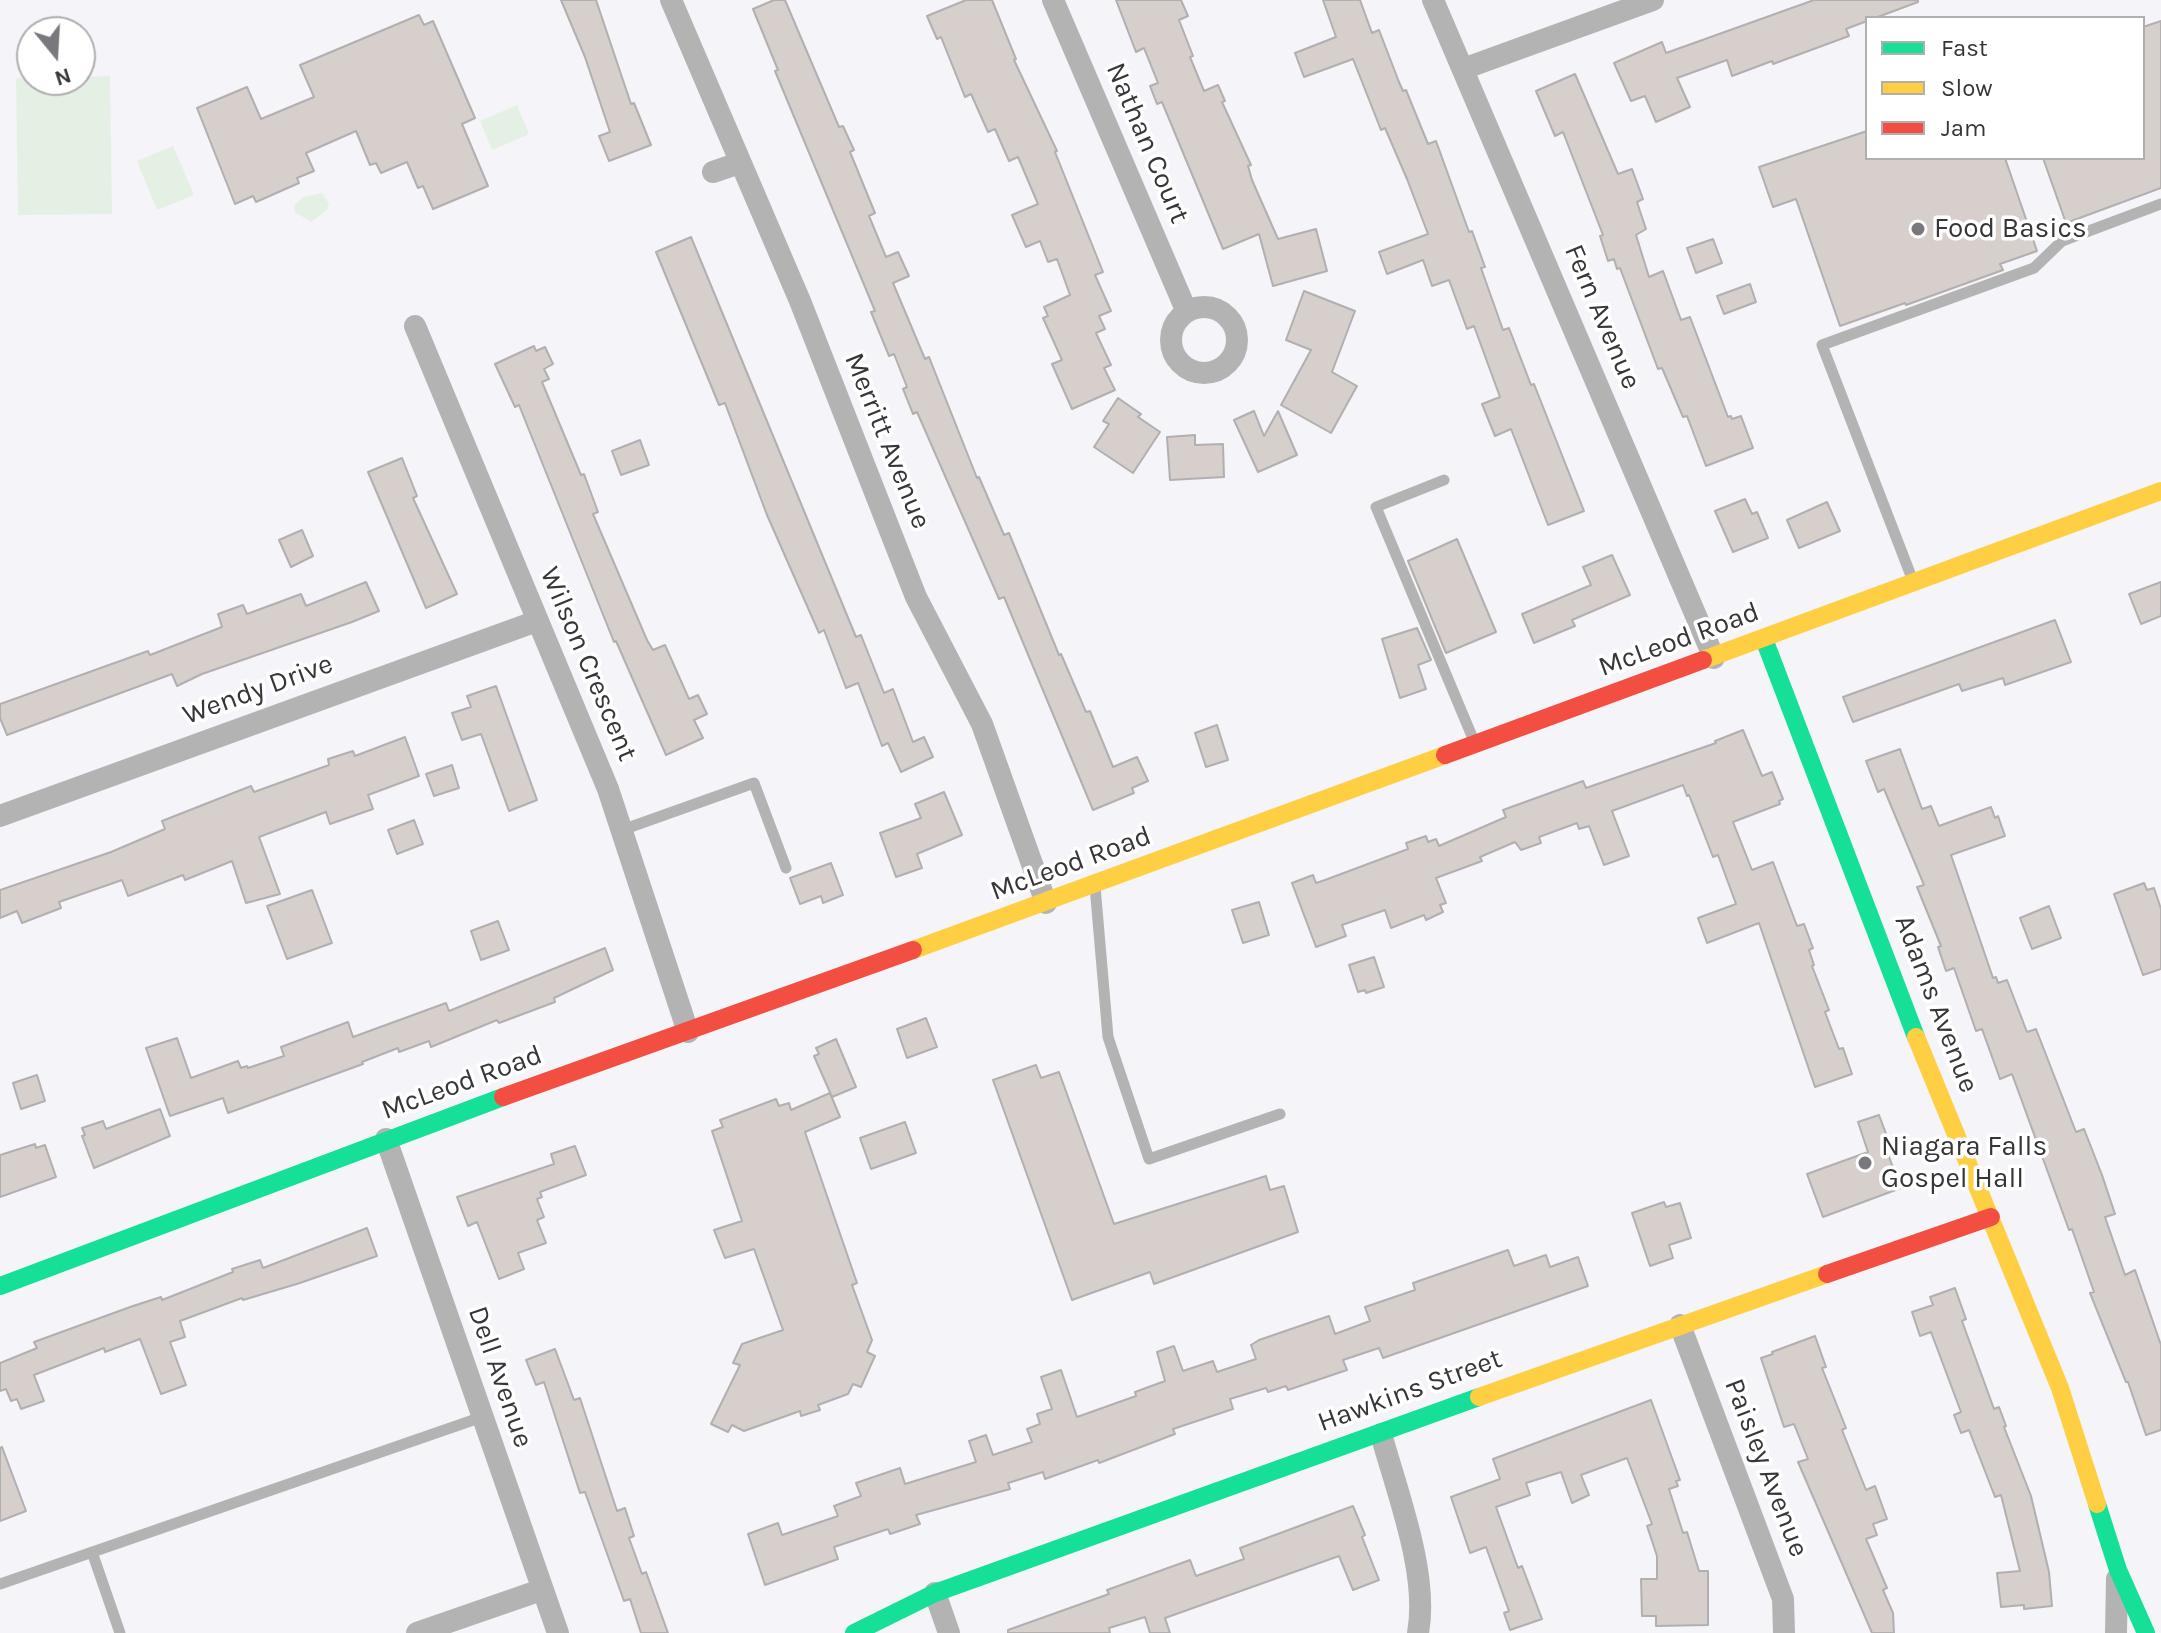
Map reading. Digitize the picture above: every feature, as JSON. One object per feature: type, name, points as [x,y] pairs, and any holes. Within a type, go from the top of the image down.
[{"type":"main road","name":"McLeod Road","points":[[0,1286],[386,1139],[1095,886],[2161,491]]},
{"type":"main road","name":"Adams Avenue","points":[[1764,639],[1933,1083],[2060,1388],[2118,1570],[2146,1633]]},
{"type":"main road","name":"Hawkins Street","points":[[854,1633],[935,1593],[1680,1325],[1991,1217]]},
{"type":"street","name":"Merritt Avenue","points":[[671,0],[800,301],[916,597],[982,724],[1046,903]]},
{"type":"street","name":"Nathan Court","points":[[1053,0],[1186,310]]},
{"type":"street","name":"Fern Avenue","points":[[1433,0],[1714,658]]},
{"type":"street","points":[[1463,69],[1653,0]]},
{"type":"street","points":[[713,172],[739,163]]},
{"type":"street","name":"Wilson Crescent","points":[[415,326],[608,789],[688,1032]]},
{"type":"street","name":"Wendy Drive","points":[[0,816],[537,621]]},
{"type":"street","name":"Dell Avenue","points":[[386,1139],[558,1633]]},
{"type":"street","name":"Paisley Avenue","points":[[1680,1325],[1783,1599],[1784,1633]]},
{"type":"street","points":[[1381,1434],[1417,1567],[1421,1618],[1418,1633]]},
{"type":"street","name":"Adams Avenue","points":[[2116,1633],[2118,1570]]},
{"type":"street","points":[[417,1633],[541,1590]]},
{"type":"street","points":[[935,1593],[949,1633]]},
{"type":"lane","points":[[1914,583],[1822,345],[2034,268],[2062,241],[2161,204]]},
{"type":"lane","points":[[1444,480],[1376,507],[1475,745]]},
{"type":"lane","points":[[622,830],[754,783],[786,868]]},
{"type":"lane","points":[[1095,886],[1108,1037],[1149,1159],[1280,1114]]},
{"type":"lane","points":[[0,1584],[482,1417]]},
{"type":"lane","points":[[92,1552],[120,1633]]},
{"type":"shaded area","points":[[96,76],[110,76],[112,214],[18,215],[16,96],[96,96]]},
{"type":"shaded area","points":[[517,105],[529,134],[492,150],[480,121]]},
{"type":"shaded area","points":[[173,146],[194,195],[157,210],[137,161]]},
{"type":"shaded area","points":[[322,193],[329,204],[327,210],[311,222],[295,212],[294,206],[303,197]]},
{"type":"building","points":[[561,0],[596,0],[631,104],[634,103],[651,145],[609,161],[599,136],[610,132],[585,57]]},
{"type":"building","points":[[774,0],[785,0],[839,127],[843,126],[854,150],[850,152],[875,213],[869,216],[886,257],[898,252],[909,276],[893,283],[925,359],[929,357],[977,478],[1004,535],[1009,533],[1086,712],[1090,711],[1113,767],[1137,757],[1148,781],[1132,788],[1134,793],[1093,810],[1004,597],[999,599],[917,412],[913,414],[903,389],[907,387],[894,354],[889,356],[871,312],[875,311],[775,71],[778,70],[753,9]]},
{"type":"building","points":[[966,0],[992,0],[1014,60],[1057,151],[1103,272],[1095,275],[1111,311],[1099,316],[1105,329],[1096,333],[1111,365],[1104,368],[1115,390],[1072,409],[1052,364],[1062,360],[1043,318],[1048,316],[1044,307],[1070,295],[1057,259],[1048,262],[1040,241],[1026,247],[1012,215],[1038,204],[1018,157],[1009,161],[995,129],[988,132],[971,94],[965,97],[941,37],[937,39],[927,16]]},
{"type":"building","points":[[1116,0],[1181,0],[1188,16],[1179,20],[1193,56],[1190,57],[1204,91],[1218,85],[1225,101],[1222,102],[1251,165],[1248,166],[1252,180],[1278,239],[1316,229],[1327,271],[1273,286],[1259,234],[1223,249],[1162,102],[1157,104],[1150,86],[1158,83],[1144,48],[1136,52]]},
{"type":"building","points":[[1323,0],[1360,0],[1372,33],[1379,30],[1428,144],[1436,141],[1485,267],[1481,268],[1503,330],[1509,328],[1584,511],[1548,525],[1511,429],[1495,436],[1482,404],[1500,397],[1474,326],[1467,329],[1449,280],[1432,286],[1423,260],[1387,274],[1379,252],[1428,234],[1353,59],[1304,77],[1295,53],[1336,37]]},
{"type":"building","points":[[1814,0],[1918,0],[1880,16],[1865,16],[1865,22],[1846,29],[1849,36],[1773,64],[1772,61],[1732,76],[1727,60],[1677,78],[1690,107],[1656,122],[1645,96],[1631,101],[1614,63],[1662,42],[1666,53]]},
{"type":"building","points":[[419,15],[424,25],[433,21],[475,118],[462,124],[488,186],[433,209],[423,186],[418,188],[407,162],[381,173],[376,163],[370,165],[356,131],[306,153],[314,171],[297,178],[299,183],[256,202],[253,196],[235,204],[197,108],[247,87],[261,119],[314,97],[300,65]]},
{"type":"building","points":[[2161,21],[2161,188],[2066,223],[2044,160],[2145,160],[2145,26]]},
{"type":"building","points":[[1575,74],[1618,174],[1632,169],[1643,199],[1637,202],[1646,229],[1636,235],[1649,277],[1663,271],[1681,320],[1690,317],[1728,417],[1741,416],[1753,448],[1706,466],[1687,416],[1683,417],[1662,368],[1658,369],[1620,268],[1617,269],[1614,259],[1608,261],[1600,236],[1603,235],[1563,132],[1555,136],[1536,91]]},
{"type":"building","name":"Food Basics","points":[[1865,132],[1865,160],[2006,160],[2037,251],[2000,264],[2003,270],[1840,326],[1796,199],[1773,207],[1759,167]]},
{"type":"building","points":[[691,237],[856,637],[861,635],[884,693],[893,689],[913,742],[924,737],[933,757],[901,772],[888,743],[882,746],[858,683],[846,688],[824,630],[819,633],[767,515],[725,403],[719,405],[656,252]]},
{"type":"building","points":[[1713,239],[1722,263],[1696,273],[1687,248]]},
{"type":"building","points":[[1750,284],[1756,302],[1724,314],[1717,296]]},
{"type":"building","points":[[1304,291],[1355,311],[1332,372],[1357,386],[1331,433],[1281,405],[1311,350],[1286,340]]},
{"type":"building","points":[[534,346],[536,351],[545,347],[553,364],[544,369],[549,379],[542,382],[581,475],[584,474],[598,512],[593,514],[647,640],[653,650],[665,645],[689,699],[698,695],[707,714],[694,720],[703,738],[666,755],[614,642],[519,405],[515,407],[495,364]]},
{"type":"building","points":[[1118,398],[1160,432],[1133,473],[1094,447],[1109,424],[1103,421]]},
{"type":"building","points":[[1254,411],[1264,436],[1278,411],[1297,455],[1258,472],[1234,420]]},
{"type":"building","points":[[1195,435],[1195,445],[1223,444],[1224,477],[1170,480],[1167,437]]},
{"type":"building","points":[[640,440],[649,465],[621,475],[612,451]]},
{"type":"building","points":[[402,458],[417,496],[413,498],[457,594],[426,608],[368,472]]},
{"type":"building","points":[[1745,499],[1752,514],[1757,512],[1768,538],[1733,552],[1715,511]]},
{"type":"building","points":[[1827,502],[1840,531],[1799,548],[1787,520]]},
{"type":"building","points":[[302,530],[313,556],[291,567],[279,540]]},
{"type":"building","points":[[1457,539],[1496,632],[1446,653],[1408,561]]},
{"type":"building","points":[[1612,555],[1630,595],[1572,620],[1575,626],[1534,643],[1522,614],[1591,585],[1583,567]]},
{"type":"building","points":[[366,582],[379,611],[352,622],[202,674],[177,686],[172,674],[7,735],[0,718],[0,704],[148,651],[150,655],[222,627],[218,614],[243,605],[247,614],[301,594],[306,606]]},
{"type":"building","points":[[2161,582],[2161,616],[2141,624],[2129,594]]},
{"type":"building","points":[[2055,620],[2071,662],[2005,685],[2003,678],[1962,691],[1959,684],[1853,722],[1843,697]]},
{"type":"building","points":[[1417,628],[1431,660],[1418,665],[1426,689],[1400,698],[1382,639]]},
{"type":"building","points":[[496,686],[537,800],[509,811],[481,734],[462,740],[452,713],[471,707],[467,696]]},
{"type":"building","points":[[1217,725],[1228,760],[1206,767],[1195,733]]},
{"type":"building","points":[[1743,730],[1762,776],[1772,772],[1783,799],[1779,801],[1780,804],[1733,822],[1752,870],[1773,862],[1797,926],[1804,924],[1813,948],[1809,950],[1812,966],[1829,1010],[1825,1012],[1852,1074],[1815,1087],[1759,923],[1707,943],[1698,918],[1736,904],[1718,855],[1713,857],[1683,785],[1612,811],[1629,856],[1604,865],[1589,826],[1579,829],[1577,823],[1539,837],[1541,843],[1521,850],[1515,842],[1480,857],[1482,861],[1436,878],[1446,903],[1440,905],[1443,912],[1426,920],[1424,915],[1391,928],[1385,910],[1342,925],[1346,936],[1316,947],[1292,883],[1313,875],[1316,883],[1325,880],[1408,849],[1406,843],[1426,836],[1428,842],[1436,839],[1439,846],[1506,817],[1503,810],[1583,781],[1586,788],[1716,743]]},
{"type":"building","points":[[405,737],[419,776],[368,795],[373,809],[330,824],[326,812],[259,837],[280,894],[246,903],[232,861],[185,880],[183,875],[128,896],[122,880],[59,902],[61,908],[22,923],[17,911],[0,918],[0,890],[111,852],[165,829],[162,821],[251,786],[254,792],[329,765],[328,759],[353,751],[355,756]]},
{"type":"building","points":[[1900,749],[1922,809],[1931,806],[1939,826],[1991,807],[1995,818],[1998,816],[2005,836],[1951,855],[1993,978],[1996,977],[1998,983],[2007,980],[2027,1032],[2036,1029],[2076,1132],[2084,1129],[2102,1175],[2115,1214],[2105,1217],[2125,1275],[2135,1270],[2161,1345],[2161,1430],[2146,1435],[2128,1382],[2090,1293],[2094,1292],[2072,1229],[2069,1230],[2012,1074],[2000,1079],[1982,1029],[1976,1031],[1954,968],[1946,971],[1938,947],[1941,946],[1917,887],[1924,885],[1884,789],[1878,792],[1866,761]]},
{"type":"building","points":[[452,765],[459,788],[434,796],[426,774]]},
{"type":"building","points":[[944,792],[962,835],[917,854],[922,868],[896,877],[880,833],[921,818],[915,804]]},
{"type":"building","points":[[414,820],[423,844],[397,854],[388,830]]},
{"type":"building","points":[[831,863],[843,895],[823,903],[821,896],[800,904],[790,878]]},
{"type":"building","points":[[2144,883],[2147,890],[2154,888],[2161,909],[2161,969],[2143,975],[2114,894]]},
{"type":"building","points":[[312,890],[332,943],[287,959],[267,906]]},
{"type":"building","points":[[1259,902],[1269,935],[1243,943],[1232,910]]},
{"type":"building","points":[[2049,906],[2061,938],[2032,949],[2020,918]]},
{"type":"building","points":[[498,921],[509,950],[481,960],[471,931]]},
{"type":"building","points":[[605,948],[613,970],[554,998],[555,1002],[499,1023],[497,1020],[431,1047],[429,1041],[399,1052],[398,1048],[363,1064],[228,1113],[223,1098],[170,1116],[146,1048],[177,1038],[191,1078],[238,1061],[241,1068],[248,1068],[284,1056],[281,1047],[348,1022],[353,1037],[446,1003],[449,1011]]},
{"type":"building","points":[[1374,957],[1384,987],[1366,993],[1365,990],[1358,992],[1349,965]]},
{"type":"building","points":[[926,1018],[937,1047],[907,1058],[897,1029]]},
{"type":"building","points":[[836,1039],[856,1087],[832,1097],[814,1056],[819,1054],[816,1048]]},
{"type":"building","points":[[1036,1065],[1041,1078],[1059,1072],[1114,1224],[1266,1176],[1270,1190],[1284,1186],[1298,1232],[1154,1284],[1150,1272],[1072,1300],[993,1080]]},
{"type":"building","points":[[37,1075],[45,1101],[21,1109],[13,1083]]},
{"type":"building","points":[[830,1093],[840,1117],[805,1132],[857,1283],[852,1285],[872,1340],[867,1352],[875,1356],[861,1387],[853,1384],[848,1394],[818,1405],[820,1410],[801,1416],[800,1411],[744,1431],[732,1425],[728,1432],[711,1424],[740,1365],[733,1363],[742,1344],[783,1330],[754,1249],[725,1258],[714,1230],[742,1221],[712,1131],[723,1127],[720,1120],[776,1099],[779,1106],[789,1103],[791,1110]]},
{"type":"building","points":[[160,1109],[170,1136],[94,1168],[82,1128],[103,1121],[106,1129]]},
{"type":"building","name":"Niagara Falls Gospel Hall","points":[[1879,1115],[1891,1147],[1886,1149],[1901,1188],[1823,1217],[1807,1174],[1868,1152],[1858,1122]]},
{"type":"building","points":[[905,1122],[916,1153],[871,1169],[860,1138]]},
{"type":"building","points":[[35,1144],[36,1148],[45,1145],[56,1177],[0,1197],[0,1155]]},
{"type":"building","points":[[575,1146],[586,1175],[540,1192],[542,1197],[537,1199],[544,1217],[537,1220],[546,1243],[518,1253],[524,1269],[499,1279],[477,1222],[468,1226],[457,1197],[554,1164],[551,1154]]},
{"type":"building","points":[[1664,1202],[1666,1207],[1680,1203],[1691,1238],[1669,1245],[1673,1258],[1650,1266],[1632,1213]]},
{"type":"building","points":[[367,1228],[377,1256],[300,1283],[242,1298],[180,1321],[185,1337],[170,1342],[186,1385],[161,1394],[140,1339],[105,1352],[104,1348],[34,1375],[44,1401],[21,1409],[17,1399],[11,1401],[6,1389],[0,1391],[0,1363],[37,1348],[34,1342],[133,1306],[161,1297],[162,1300],[233,1272],[232,1269],[260,1260],[263,1268]]},
{"type":"building","points":[[1508,1250],[1514,1266],[1546,1255],[1550,1267],[1578,1257],[1588,1286],[1383,1358],[1379,1348],[1343,1360],[1347,1370],[1288,1390],[1286,1386],[1268,1392],[1266,1388],[1230,1399],[1233,1409],[1173,1429],[1175,1434],[1099,1463],[1098,1460],[1045,1479],[1043,1472],[1008,1483],[1010,1489],[916,1515],[920,1524],[890,1534],[888,1529],[834,1547],[838,1559],[765,1585],[748,1534],[778,1523],[782,1535],[838,1516],[834,1506],[861,1496],[856,1483],[900,1468],[905,1484],[976,1462],[969,1441],[986,1435],[993,1455],[1032,1442],[1027,1429],[1040,1424],[1037,1414],[1052,1409],[1041,1377],[1061,1370],[1077,1417],[1136,1396],[1135,1392],[1165,1381],[1157,1352],[1174,1346],[1183,1371],[1213,1361],[1217,1372],[1256,1359],[1251,1345],[1259,1340],[1329,1316],[1335,1334],[1370,1321],[1365,1307],[1415,1290],[1413,1283]]},
{"type":"building","points":[[1955,1288],[1966,1319],[1962,1321],[1994,1409],[1999,1407],[2031,1496],[2049,1572],[2052,1606],[2024,1609],[2024,1605],[2001,1607],[1997,1573],[2020,1571],[2001,1495],[1995,1497],[1969,1430],[1961,1433],[1954,1415],[1961,1412],[1931,1332],[1920,1336],[1912,1312],[1933,1305],[1930,1297]]},
{"type":"building","points":[[1815,1336],[1826,1367],[1822,1368],[1846,1428],[1842,1430],[1866,1490],[1875,1486],[1887,1519],[1873,1524],[1877,1535],[1866,1539],[1887,1588],[1883,1590],[1893,1613],[1894,1633],[1872,1633],[1798,1462],[1808,1459],[1794,1424],[1784,1427],[1761,1358]]},
{"type":"building","points":[[555,1349],[574,1400],[580,1398],[617,1511],[625,1508],[634,1536],[629,1538],[642,1574],[646,1572],[668,1633],[641,1633],[630,1599],[624,1601],[585,1492],[580,1493],[544,1382],[536,1385],[526,1360]]},
{"type":"building","points":[[1651,1400],[1680,1480],[1676,1481],[1678,1486],[1669,1489],[1683,1533],[1687,1532],[1699,1571],[1708,1571],[1708,1625],[1656,1626],[1656,1616],[1642,1616],[1641,1579],[1657,1579],[1657,1556],[1647,1526],[1652,1524],[1627,1458],[1581,1475],[1589,1495],[1572,1503],[1561,1472],[1526,1483],[1530,1495],[1496,1507],[1518,1568],[1522,1566],[1542,1619],[1510,1630],[1504,1613],[1509,1611],[1486,1547],[1470,1553],[1451,1497],[1500,1479],[1493,1459]]},
{"type":"building","points":[[0,1448],[26,1511],[0,1521]]},
{"type":"building","points":[[1353,1506],[1379,1580],[1353,1590],[1339,1556],[1165,1618],[1170,1633],[1150,1633],[1145,1617],[1109,1628],[1110,1633],[1008,1633],[1008,1630],[1109,1594],[1107,1590],[1190,1560],[1196,1576],[1244,1559],[1240,1548]]},
{"type":"traffic: fast","points":[[1764,639],[1916,1037]]},
{"type":"traffic: fast","points":[[0,1286],[503,1097]]},
{"type":"traffic: fast","points":[[854,1633],[935,1593],[1479,1397]]},
{"type":"traffic: fast","points":[[2097,1504],[2118,1570],[2146,1633]]},
{"type":"traffic: slow","points":[[1703,660],[2161,491]]},
{"type":"traffic: slow","points":[[913,950],[1445,755]]},
{"type":"traffic: slow","points":[[1916,1037],[2060,1388],[2097,1504]]},
{"type":"traffic: slow","points":[[1479,1397],[1827,1274]]},
{"type":"traffic: jam","points":[[1445,755],[1703,660]]},
{"type":"traffic: jam","points":[[503,1097],[913,950]]},
{"type":"traffic: jam","points":[[1827,1274],[1991,1217]]},
{"type":"place","name":"Food Basics","points":[[1918,229]]},
{"type":"place","name":"Niagara Falls Gospel Hall","points":[[1865,1163]]}]
